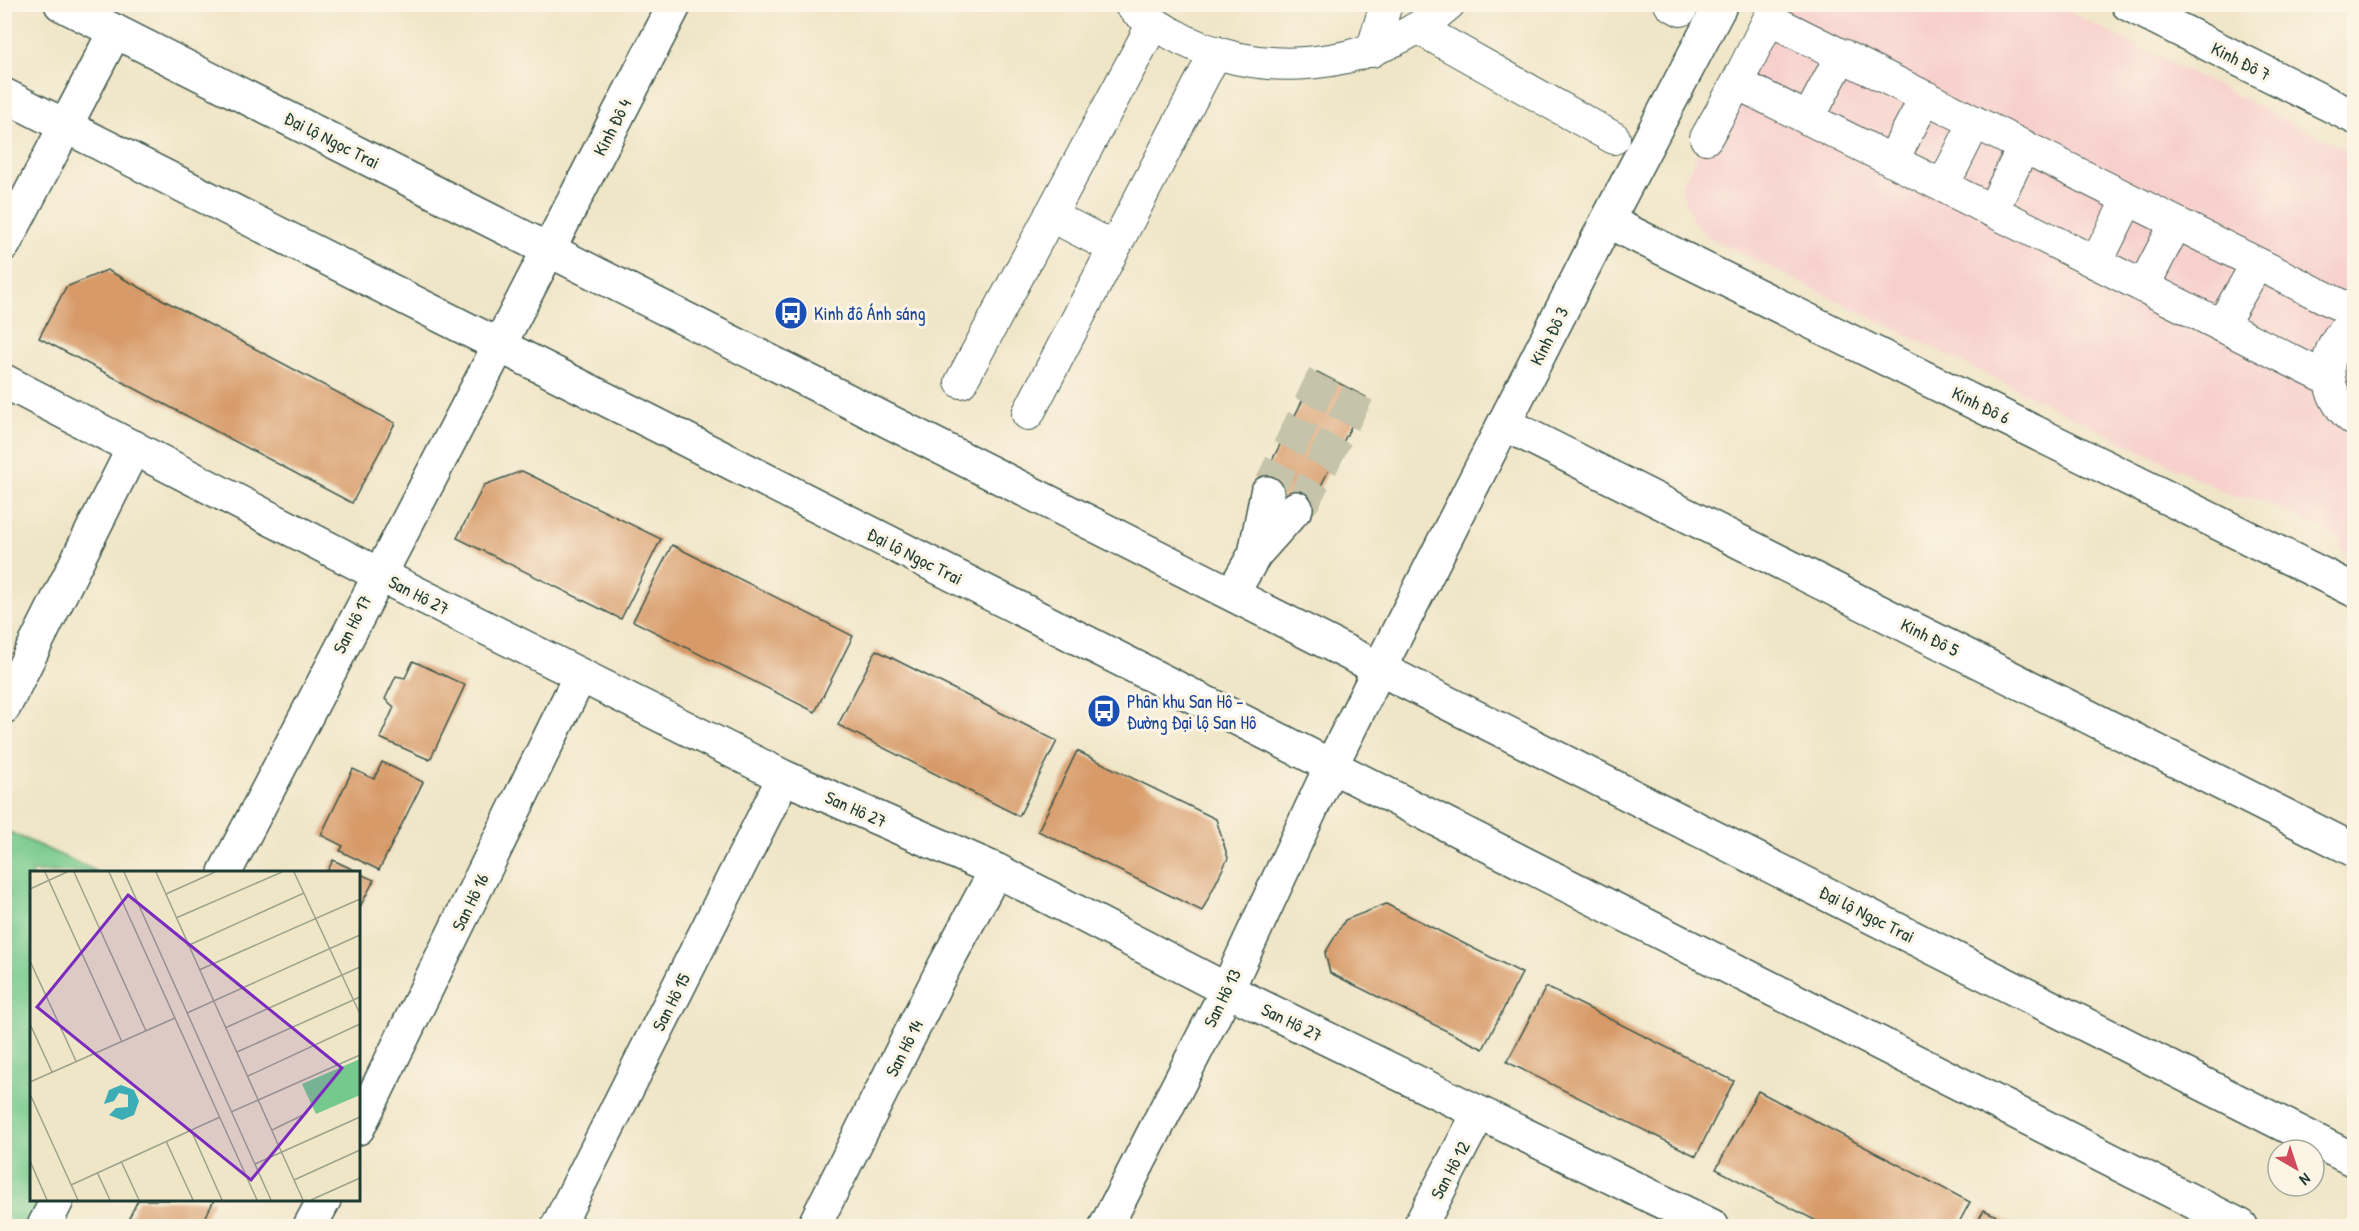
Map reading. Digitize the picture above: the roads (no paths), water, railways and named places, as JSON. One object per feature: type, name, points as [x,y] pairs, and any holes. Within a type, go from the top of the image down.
[{"type":"street","name":"Đại lộ Ngọc Trai","points":[[61,4],[2355,1160]]},
{"type":"street","points":[[1372,51],[1386,4]]},
{"type":"street","points":[[961,382],[1050,215],[1142,14],[1186,42],[1216,52],[1243,60],[1308,65],[1372,51],[1418,28],[1449,4]]},
{"type":"street","name":"Kinh Đô 3","points":[[1379,669],[1607,221],[1721,4]]},
{"type":"street","name":"Kinh Đô 7","points":[[2128,4],[2355,117]]},
{"type":"street","name":"Kinh Đô 4","points":[[549,249],[669,6]]},
{"type":"street","points":[[1706,138],[1737,83],[1772,12],[1842,55],[2355,312]]},
{"type":"street","points":[[1418,28],[1614,138]]},
{"type":"street","points":[[4,244],[115,31]]},
{"type":"street","points":[[1028,414],[1216,52]]},
{"type":"street","points":[[1808,119],[1842,55]]},
{"type":"street","points":[[1737,83],[2328,379]]},
{"type":"street","name":"Đại lộ Ngọc Trai","points":[[4,95],[2241,1227]]},
{"type":"street","points":[[1892,161],[1926,97]]},
{"type":"street","points":[[1943,186],[1975,122]]},
{"type":"street","points":[[1992,211],[2024,146]]},
{"type":"street","points":[[2096,263],[2128,199]]},
{"type":"street","points":[[1050,215],[1114,248]]},
{"type":"street","name":"Kinh Đô 6","points":[[1607,221],[2355,590]]},
{"type":"street","points":[[2144,287],[2176,223]]},
{"type":"street","points":[[499,346],[549,249]]},
{"type":"street","points":[[2222,326],[2257,264]]},
{"type":"street","points":[[2355,323],[2335,342],[2329,360],[2328,379],[2334,398],[2345,413],[2355,420]]},
{"type":"street","name":"San Hô 17","points":[[226,871],[378,574],[499,346]]},
{"type":"street","name":"San Hô 27","points":[[4,381],[580,676],[784,777],[996,870],[1227,990],[1479,1113],[1696,1223]]},
{"type":"street","name":"Kinh Đô 5","points":[[1505,424],[2355,850]]},
{"type":"street","points":[[4,707],[134,447]]},
{"type":"street","points":[[1254,554],[1267,493]]},
{"type":"street","points":[[1232,594],[1254,554],[1296,508]]},
{"type":"street","points":[[1331,766],[1379,669]]},
{"type":"street","name":"San Hô 16","points":[[360,1124],[580,676]]},
{"type":"street","name":"San Hô 13","points":[[1106,1227],[1227,990],[1331,766]]},
{"type":"street","name":"San Hô 15","points":[[558,1227],[784,777]]},
{"type":"street","name":"San Hô 14","points":[[814,1227],[944,967],[996,870]]},
{"type":"street","name":"San Hô 12","points":[[1420,1227],[1479,1113]]},
{"type":"street","points":[[44,1227],[57,1201]]},
{"type":"street","points":[[310,1227],[323,1201]]},
{"type":"tunnel","points":[[1267,493],[1324,376]]},
{"type":"tunnel","points":[[1296,508],[1304,500],[1358,393]]},
{"type":"place","name":"Kinh đô Ánh sáng","points":[[791,313]]},
{"type":"place","name":"Phân khu San Hô - Đường Đại lộ San Hô","points":[[1104,711]]}]
